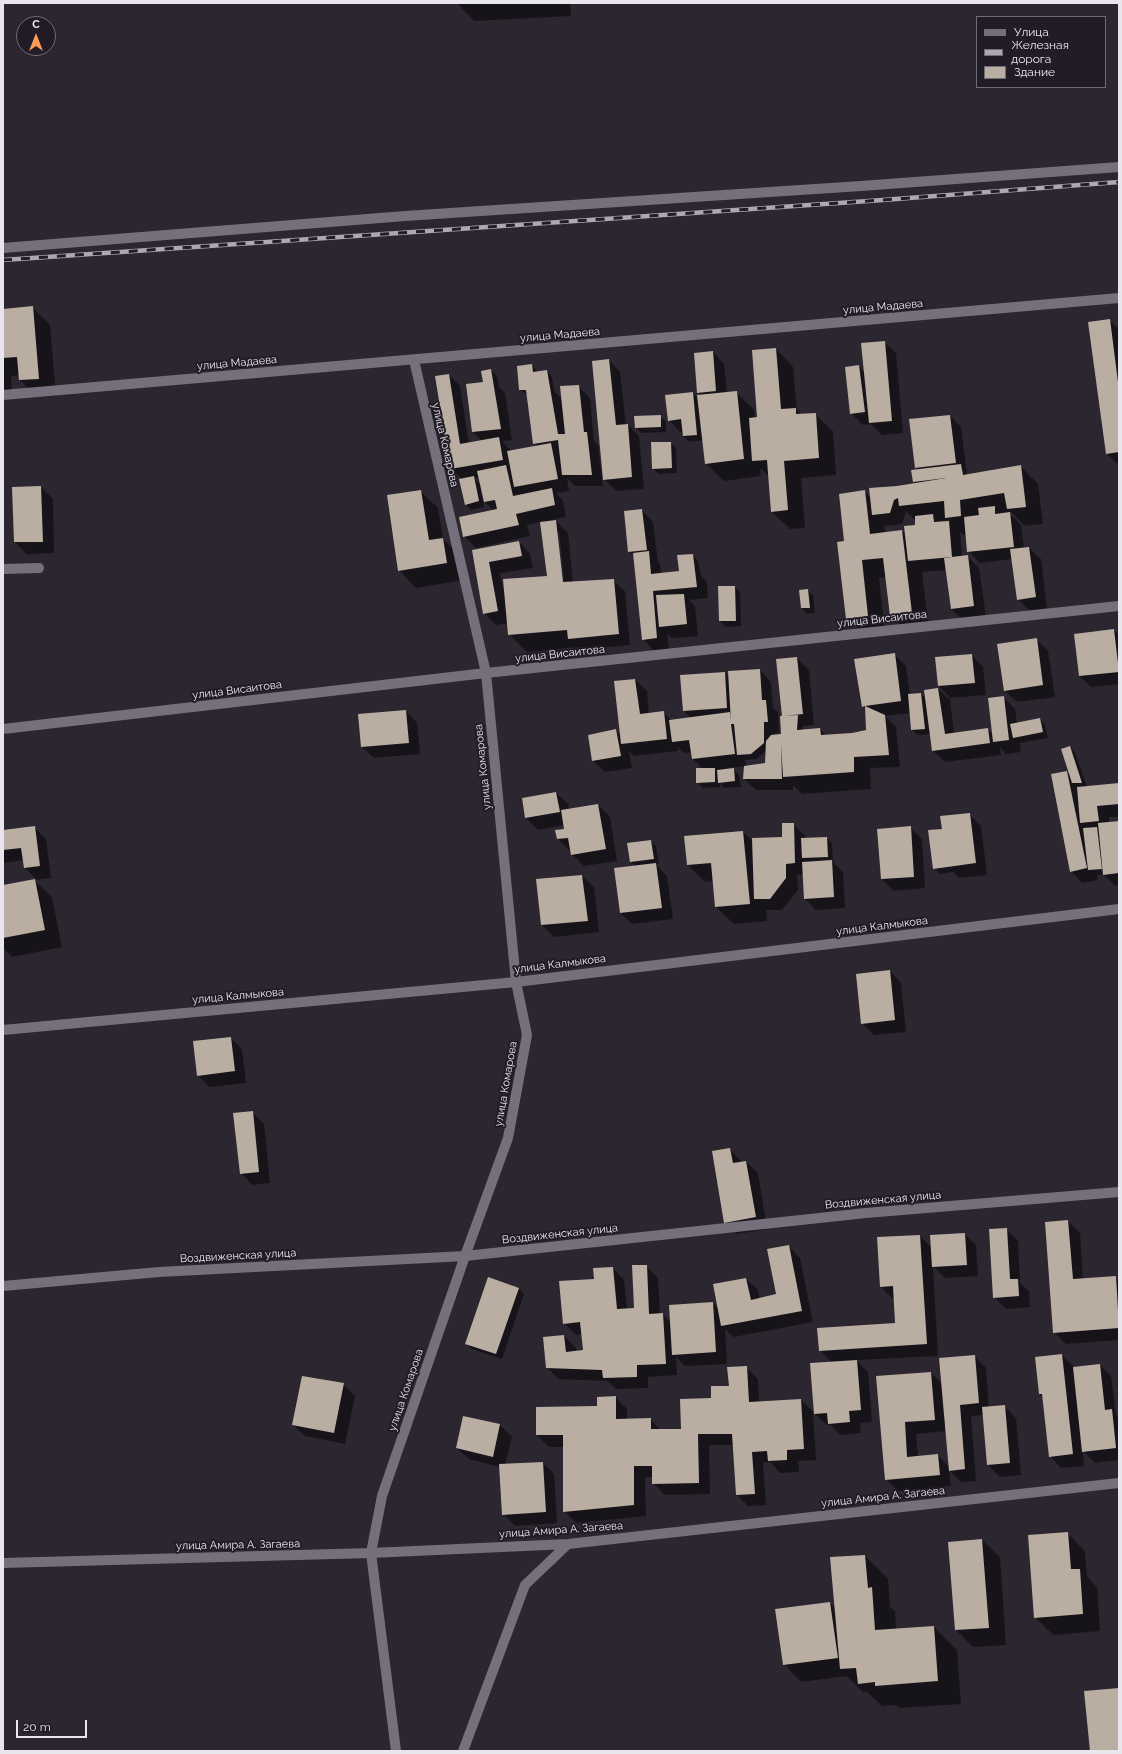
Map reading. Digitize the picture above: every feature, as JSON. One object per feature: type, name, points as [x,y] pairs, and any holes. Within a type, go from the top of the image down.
[{"type":"street","points":[[3,248],[405,216],[861,186],[1119,167]]},
{"type":"street","name":"улица Мадаева","points":[[3,395],[1119,298]]},
{"type":"street","name":"улица Комарова","points":[[396,1751],[371,1553],[382,1496],[510,1130],[527,1035],[516,982],[486,674],[414,360]]},
{"type":"street","points":[[3,569],[39,568]]},
{"type":"street","name":"улица Висаитова","points":[[3,729],[486,674],[1119,606]]},
{"type":"street","name":"улица Калмыкова","points":[[3,1030],[516,982],[1119,909]]},
{"type":"street","name":"Воздвиженская улица","points":[[3,1286],[159,1272],[465,1256],[866,1213],[1119,1192]]},
{"type":"street","name":"улица Амира А. Загаева","points":[[3,1563],[371,1553],[568,1544],[1119,1483]]},
{"type":"street","points":[[463,1751],[526,1585],[568,1544]]},
{"type":"building","points":[[33,306],[39,379],[19,380],[17,357],[3,358],[3,309]]},
{"type":"building","points":[[1110,319],[1119,390],[1119,452],[1106,454],[1088,322]]},
{"type":"building","points":[[885,341],[892,421],[869,423],[861,343]]},
{"type":"building","points":[[776,348],[781,409],[796,408],[796,414],[816,413],[819,458],[784,461],[788,510],[771,512],[767,460],[752,461],[749,418],[757,417],[752,350]]},
{"type":"building","points":[[713,351],[716,391],[697,393],[694,353]]},
{"type":"building","points":[[609,359],[616,425],[628,424],[632,477],[603,480],[592,361]]},
{"type":"building","points":[[532,364],[533,372],[547,370],[558,434],[565,434],[560,386],[579,385],[584,432],[587,432],[592,475],[562,475],[558,440],[533,444],[526,390],[519,390],[517,366]]},
{"type":"building","points":[[859,365],[865,412],[850,414],[845,367]]},
{"type":"building","points":[[491,369],[501,429],[472,432],[466,384],[483,382],[481,371]]},
{"type":"building","points":[[449,374],[460,444],[499,437],[503,460],[450,469],[435,376]]},
{"type":"building","points":[[737,391],[744,459],[705,464],[697,395]]},
{"type":"building","points":[[693,392],[697,435],[683,436],[681,419],[668,421],[665,395]]},
{"type":"building","points":[[661,415],[661,427],[635,428],[634,416]]},
{"type":"building","points":[[950,415],[956,463],[915,468],[909,419]]},
{"type":"building","points":[[651,442],[671,442],[672,468],[652,469]]},
{"type":"building","points":[[551,443],[558,479],[514,487],[507,451]]},
{"type":"building","points":[[961,464],[963,475],[1021,465],[1026,507],[1007,509],[1004,493],[960,500],[961,516],[945,518],[944,501],[899,506],[898,498],[894,500],[890,513],[872,515],[869,488],[897,486],[946,478],[913,482],[911,470]]},
{"type":"building","points":[[506,465],[513,496],[552,488],[555,505],[516,514],[519,525],[463,537],[459,517],[497,509],[495,500],[484,502],[477,471]]},
{"type":"building","points":[[474,476],[479,501],[465,505],[459,479]]},
{"type":"building","points":[[41,486],[43,542],[14,542],[12,487]]},
{"type":"building","points":[[421,490],[429,540],[443,538],[447,563],[398,571],[387,495]]},
{"type":"building","points":[[865,490],[870,534],[902,530],[912,613],[890,616],[883,558],[862,560],[868,616],[846,619],[837,542],[844,541],[839,494]]},
{"type":"building","points":[[995,506],[995,514],[1010,512],[1014,547],[967,552],[964,517],[979,515],[978,508]]},
{"type":"building","points":[[642,509],[647,550],[628,552],[624,511]]},
{"type":"building","points":[[933,514],[934,522],[949,521],[952,557],[908,561],[904,526],[915,525],[915,516]]},
{"type":"building","points":[[556,520],[563,582],[614,579],[619,634],[568,639],[567,630],[508,635],[503,579],[547,576],[540,522]]},
{"type":"building","points":[[519,541],[522,556],[489,562],[498,611],[483,614],[472,550]]},
{"type":"building","points":[[1029,547],[1036,597],[1017,600],[1010,549]]},
{"type":"building","points":[[649,551],[651,574],[679,571],[677,555],[693,554],[697,587],[653,591],[657,638],[642,640],[633,553]]},
{"type":"building","points":[[968,555],[974,606],[951,609],[944,558]]},
{"type":"building","points":[[718,586],[735,586],[736,621],[719,621]]},
{"type":"building","points":[[808,589],[810,608],[801,608],[799,590]]},
{"type":"building","points":[[684,594],[687,624],[659,627],[656,595]]},
{"type":"building","points":[[1114,629],[1119,672],[1079,676],[1074,634]]},
{"type":"building","points":[[1037,638],[1043,685],[1004,691],[997,644]]},
{"type":"building","points":[[895,653],[901,701],[862,707],[854,659]]},
{"type":"building","points":[[972,654],[975,683],[938,686],[935,657]]},
{"type":"building","points":[[797,657],[803,714],[783,716],[798,715],[797,730],[820,728],[821,735],[852,733],[866,730],[865,706],[885,715],[889,755],[854,757],[854,772],[783,777],[781,744],[782,779],[743,779],[744,766],[765,763],[766,741],[771,735],[781,734],[780,716],[782,716],[776,659]]},
{"type":"building","points":[[760,669],[762,700],[766,700],[768,722],[764,722],[764,743],[751,754],[737,755],[734,724],[731,724],[735,754],[692,759],[689,740],[672,742],[669,720],[730,712],[731,722],[728,671]]},
{"type":"building","points":[[725,672],[727,708],[683,711],[680,675]]},
{"type":"building","points":[[635,679],[640,714],[664,711],[667,739],[621,744],[614,681]]},
{"type":"building","points":[[938,688],[945,734],[988,728],[990,743],[932,751],[924,690]]},
{"type":"building","points":[[921,693],[925,729],[911,730],[908,694]]},
{"type":"building","points":[[1004,696],[1009,740],[993,742],[988,698]]},
{"type":"building","points":[[406,710],[409,743],[361,747],[358,714]]},
{"type":"building","points":[[1040,718],[1043,732],[1013,738],[1010,724]]},
{"type":"building","points":[[616,729],[621,756],[592,761],[588,735]]},
{"type":"building","points":[[1070,746],[1082,783],[1072,783],[1061,749]]},
{"type":"building","points":[[696,768],[715,768],[715,782],[696,783]]},
{"type":"building","points":[[734,768],[735,781],[718,783],[717,770]]},
{"type":"building","points":[[1067,771],[1087,868],[1070,872],[1051,774]]},
{"type":"building","points":[[1119,783],[1119,804],[1097,806],[1099,821],[1080,823],[1077,787]]},
{"type":"building","points":[[556,792],[560,812],[525,818],[522,798]]},
{"type":"building","points":[[598,804],[606,849],[571,855],[568,838],[557,839],[555,830],[564,829],[561,810]]},
{"type":"building","points":[[970,813],[976,863],[933,869],[928,830],[942,829],[940,816]]},
{"type":"building","points":[[1119,821],[1119,873],[1103,875],[1098,823]]},
{"type":"building","points":[[782,823],[794,823],[795,863],[786,864],[786,878],[770,899],[754,899],[752,838],[782,837]]},
{"type":"building","points":[[35,826],[40,866],[24,868],[21,848],[3,850],[3,830]]},
{"type":"building","points":[[911,826],[914,877],[881,879],[877,829]]},
{"type":"building","points":[[1097,827],[1102,869],[1088,870],[1083,828]]},
{"type":"building","points":[[743,831],[750,904],[715,907],[711,863],[687,865],[684,836]]},
{"type":"building","points":[[827,837],[828,857],[802,858],[801,838]]},
{"type":"building","points":[[651,840],[654,859],[630,862],[627,843]]},
{"type":"building","points":[[832,860],[834,897],[804,899],[802,862]]},
{"type":"building","points":[[656,863],[662,908],[620,913],[614,868]]},
{"type":"building","points":[[582,875],[588,921],[541,925],[536,879]]},
{"type":"building","points":[[35,879],[45,930],[3,938],[3,885]]},
{"type":"building","points":[[890,970],[895,1020],[861,1024],[856,974]]},
{"type":"building","points":[[231,1037],[235,1071],[197,1076],[193,1041]]},
{"type":"building","points":[[253,1111],[259,1172],[240,1174],[233,1113]]},
{"type":"building","points":[[730,1148],[733,1163],[746,1161],[756,1217],[724,1223],[712,1151]]},
{"type":"building","points":[[1068,1220],[1073,1279],[1116,1276],[1119,1328],[1053,1333],[1045,1222]]},
{"type":"building","points":[[1007,1228],[1010,1279],[1018,1279],[1019,1296],[993,1298],[989,1229]]},
{"type":"building","points":[[965,1233],[967,1265],[932,1267],[930,1235]]},
{"type":"building","points":[[920,1235],[927,1344],[819,1351],[817,1328],[895,1323],[893,1286],[880,1287],[877,1237]]},
{"type":"building","points":[[789,1245],[802,1311],[721,1326],[713,1284],[746,1278],[751,1300],[776,1294],[767,1249]]},
{"type":"building","points":[[632,1265],[647,1265],[649,1314],[663,1313],[666,1364],[637,1365],[637,1377],[603,1378],[602,1370],[546,1368],[543,1337],[564,1335],[566,1352],[583,1350],[580,1322],[563,1324],[559,1281],[594,1279],[593,1268],[613,1267],[617,1309],[634,1308]]},
{"type":"building","points":[[488,1277],[519,1288],[496,1354],[465,1344]]},
{"type":"building","points":[[713,1302],[716,1352],[672,1355],[669,1305]]},
{"type":"building","points":[[1062,1354],[1073,1454],[1049,1457],[1042,1394],[1039,1394],[1035,1357]]},
{"type":"building","points":[[975,1355],[979,1403],[960,1405],[965,1469],[949,1471],[939,1358]]},
{"type":"building","points":[[857,1360],[861,1410],[849,1411],[850,1422],[828,1424],[827,1413],[814,1414],[810,1363]]},
{"type":"building","points":[[1100,1364],[1105,1410],[1112,1409],[1116,1448],[1082,1452],[1073,1367]]},
{"type":"building","points":[[747,1366],[749,1402],[801,1399],[804,1449],[787,1450],[787,1460],[768,1461],[767,1451],[752,1452],[755,1494],[736,1495],[732,1434],[698,1434],[699,1483],[652,1484],[652,1466],[634,1466],[634,1505],[563,1512],[563,1435],[536,1435],[536,1407],[597,1406],[597,1397],[616,1396],[616,1419],[651,1418],[651,1429],[681,1429],[680,1399],[711,1398],[711,1386],[729,1386],[727,1367]]},
{"type":"building","points":[[931,1372],[935,1420],[905,1422],[907,1457],[938,1454],[940,1475],[885,1480],[876,1376]]},
{"type":"building","points":[[302,1376],[344,1383],[334,1433],[292,1425]]},
{"type":"building","points":[[1005,1405],[1010,1463],[987,1465],[982,1407]]},
{"type":"building","points":[[463,1416],[500,1424],[493,1457],[456,1448]]},
{"type":"building","points":[[543,1462],[546,1512],[502,1515],[499,1464]]},
{"type":"building","points":[[1068,1532],[1071,1569],[1080,1569],[1083,1614],[1034,1618],[1028,1535]]},
{"type":"building","points":[[982,1539],[989,1628],[955,1630],[948,1542]]},
{"type":"building","points":[[865,1555],[868,1588],[872,1587],[875,1630],[934,1626],[938,1681],[875,1686],[875,1682],[858,1684],[856,1668],[840,1669],[830,1557]]},
{"type":"building","points":[[830,1602],[838,1658],[783,1665],[775,1609]]},
{"type":"building","points":[[1119,1688],[1119,1751],[1090,1751],[1084,1691]]},
{"type":"railway","points":[[3,260],[883,200],[1119,182]]}]
